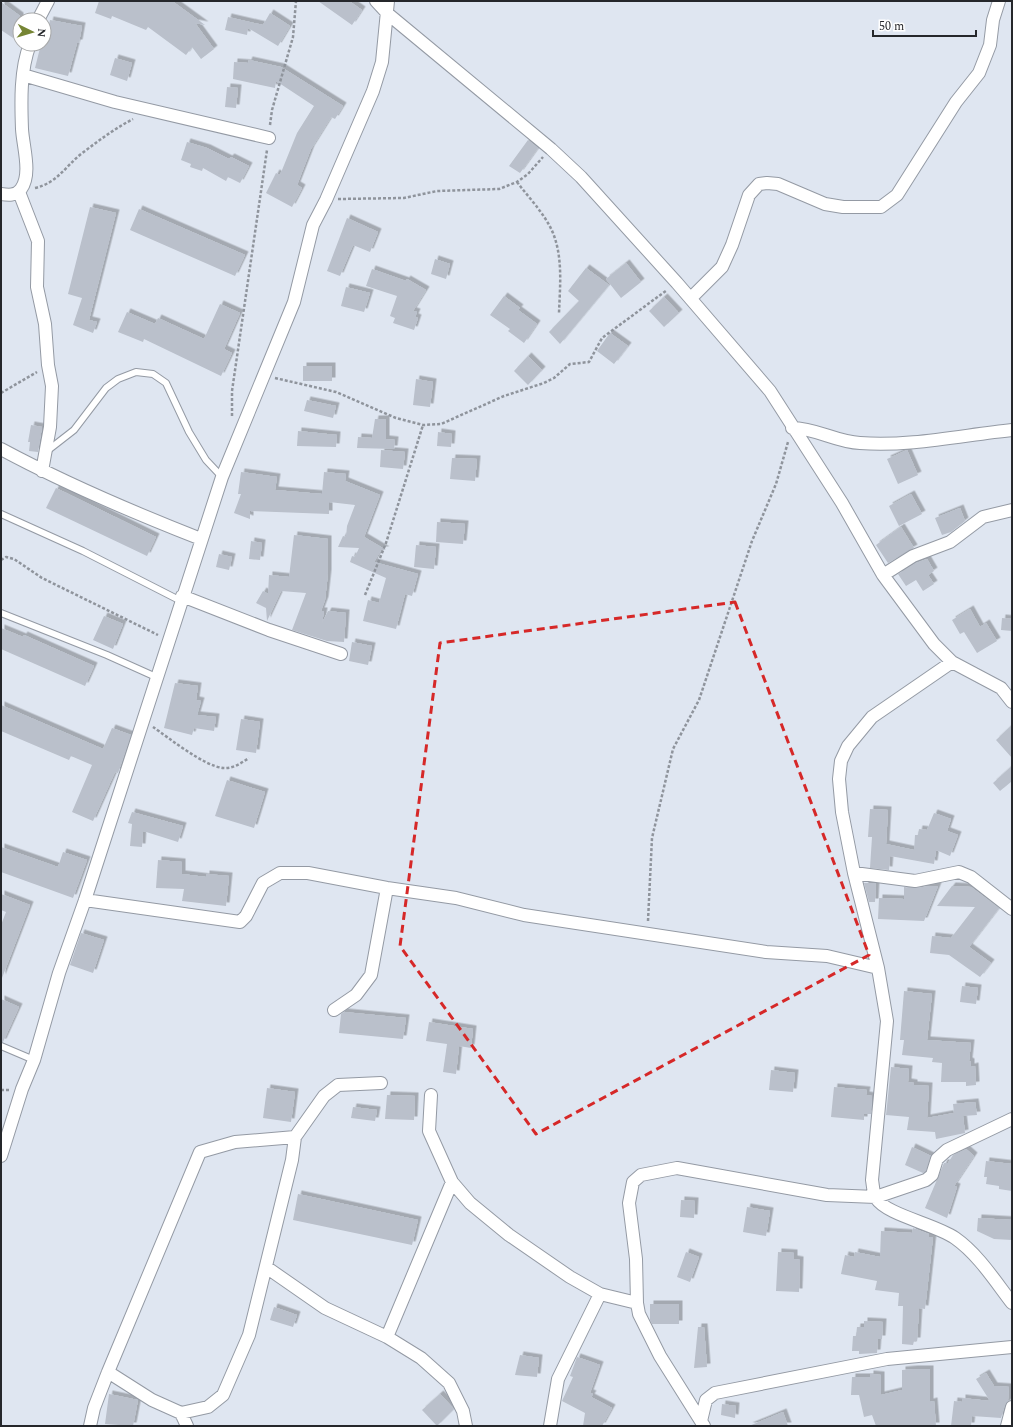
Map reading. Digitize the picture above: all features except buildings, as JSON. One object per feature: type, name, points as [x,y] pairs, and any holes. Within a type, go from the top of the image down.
[{"type":"street","points":[[42,12],[48,1]]},
{"type":"street","points":[[376,1],[388,14],[551,149],[581,177],[691,298],[770,392],[842,504],[883,575],[934,644],[952,662],[1001,688],[1012,702]]},
{"type":"street","points":[[1,1156],[22,1089],[34,1060],[59,973],[85,900],[222,477],[294,302],[313,225],[326,200],[373,91],[382,62],[388,14],[388,1]]},
{"type":"street","points":[[691,298],[722,267],[732,245],[749,195],[759,184],[778,184],[825,204],[843,207],[881,207],[897,195],[956,102],[979,73],[990,45],[993,20],[999,1]]},
{"type":"street","points":[[28,52],[23,75],[22,129],[26,166],[20,190],[38,241],[37,287],[45,324],[48,365],[52,386],[50,427],[42,471]]},
{"type":"street","points":[[23,75],[149,110],[269,138]]},
{"type":"street","points":[[1,194],[14,194],[20,190]]},
{"type":"street","points":[[792,428],[804,428],[842,440],[859,443],[923,440],[1012,430]]},
{"type":"street","points":[[1,448],[42,471],[123,508],[201,539]]},
{"type":"street","points":[[883,575],[913,556],[950,542],[983,517],[1012,510]]},
{"type":"street","points":[[182,598],[269,630],[341,654]]},
{"type":"street","points":[[952,662],[872,717],[848,746],[841,761],[839,779],[842,812],[854,873],[878,968],[887,1021],[872,1180],[876,1197],[888,1209],[937,1227],[956,1238],[970,1252],[1012,1303]]},
{"type":"street","points":[[854,873],[915,881],[959,872],[971,877],[1012,909]]},
{"type":"street","points":[[85,900],[240,922],[246,916],[262,883],[280,873],[308,873],[387,888],[456,898],[524,915],[766,952],[827,956],[878,968]]},
{"type":"street","points":[[334,1010],[356,994],[371,975],[387,888]]},
{"type":"street","points":[[108,1372],[152,1400],[181,1413],[208,1407],[223,1395],[249,1334],[292,1160],[295,1137],[324,1096],[338,1085],[381,1083]]},
{"type":"street","points":[[431,1095],[429,1131],[452,1182],[470,1203],[509,1235],[570,1277],[600,1294],[637,1303]]},
{"type":"street","points":[[702,1424],[660,1356],[639,1314],[637,1303],[636,1259],[629,1203],[633,1182],[642,1175],[677,1168],[827,1195],[876,1197],[926,1180],[932,1175],[937,1159],[947,1150],[1012,1119]]},
{"type":"street","points":[[90,1426],[94,1408],[108,1372],[200,1152],[235,1142],[295,1137]]},
{"type":"street","points":[[387,1337],[452,1182]]},
{"type":"street","points":[[266,1267],[325,1308],[387,1337],[421,1358],[449,1383],[463,1411],[466,1426]]},
{"type":"street","points":[[550,1426],[558,1379],[600,1294]]},
{"type":"street","points":[[702,1424],[706,1400],[715,1393],[887,1359],[1012,1347]]},
{"type":"street","points":[[1007,1426],[1012,1407]]},
{"type":"street","points":[[181,1413],[187,1426]]},
{"type":"lane","points":[[47,450],[74,430],[106,388],[118,379],[136,372],[153,374],[166,382],[189,432],[206,460],[222,477]]},
{"type":"lane","points":[[1,514],[182,598]]},
{"type":"lane","points":[[1,613],[107,655],[156,677]]},
{"type":"lane","points":[[1,1046],[34,1060]]},
{"type":"path","points":[[233,422],[232,391],[272,110],[293,37],[296,1]]},
{"type":"path","points":[[20,190],[46,185],[56,179],[80,155],[113,130],[149,110]]},
{"type":"path","points":[[326,200],[382,197],[404,198],[437,191],[499,189],[517,182],[528,174],[551,149]]},
{"type":"path","points":[[517,182],[544,219],[552,232],[557,246],[560,265],[559,313]]},
{"type":"path","points":[[263,376],[336,392],[396,418],[423,425],[441,424],[504,396],[544,383],[554,378],[570,364],[590,362],[602,338],[677,283]]},
{"type":"path","points":[[1,393],[48,365]]},
{"type":"path","points":[[365,595],[386,542],[423,425]]},
{"type":"path","points":[[648,934],[652,838],[673,750],[699,700],[752,541],[776,484],[792,428]]},
{"type":"path","points":[[1,560],[6,557],[14,559],[42,578],[169,640]]},
{"type":"path","points":[[143,720],[212,765],[223,768],[233,767],[249,758]]},
{"type":"highlighted area","points":[[735,602],[869,955],[536,1134],[400,946],[440,643]]}]
